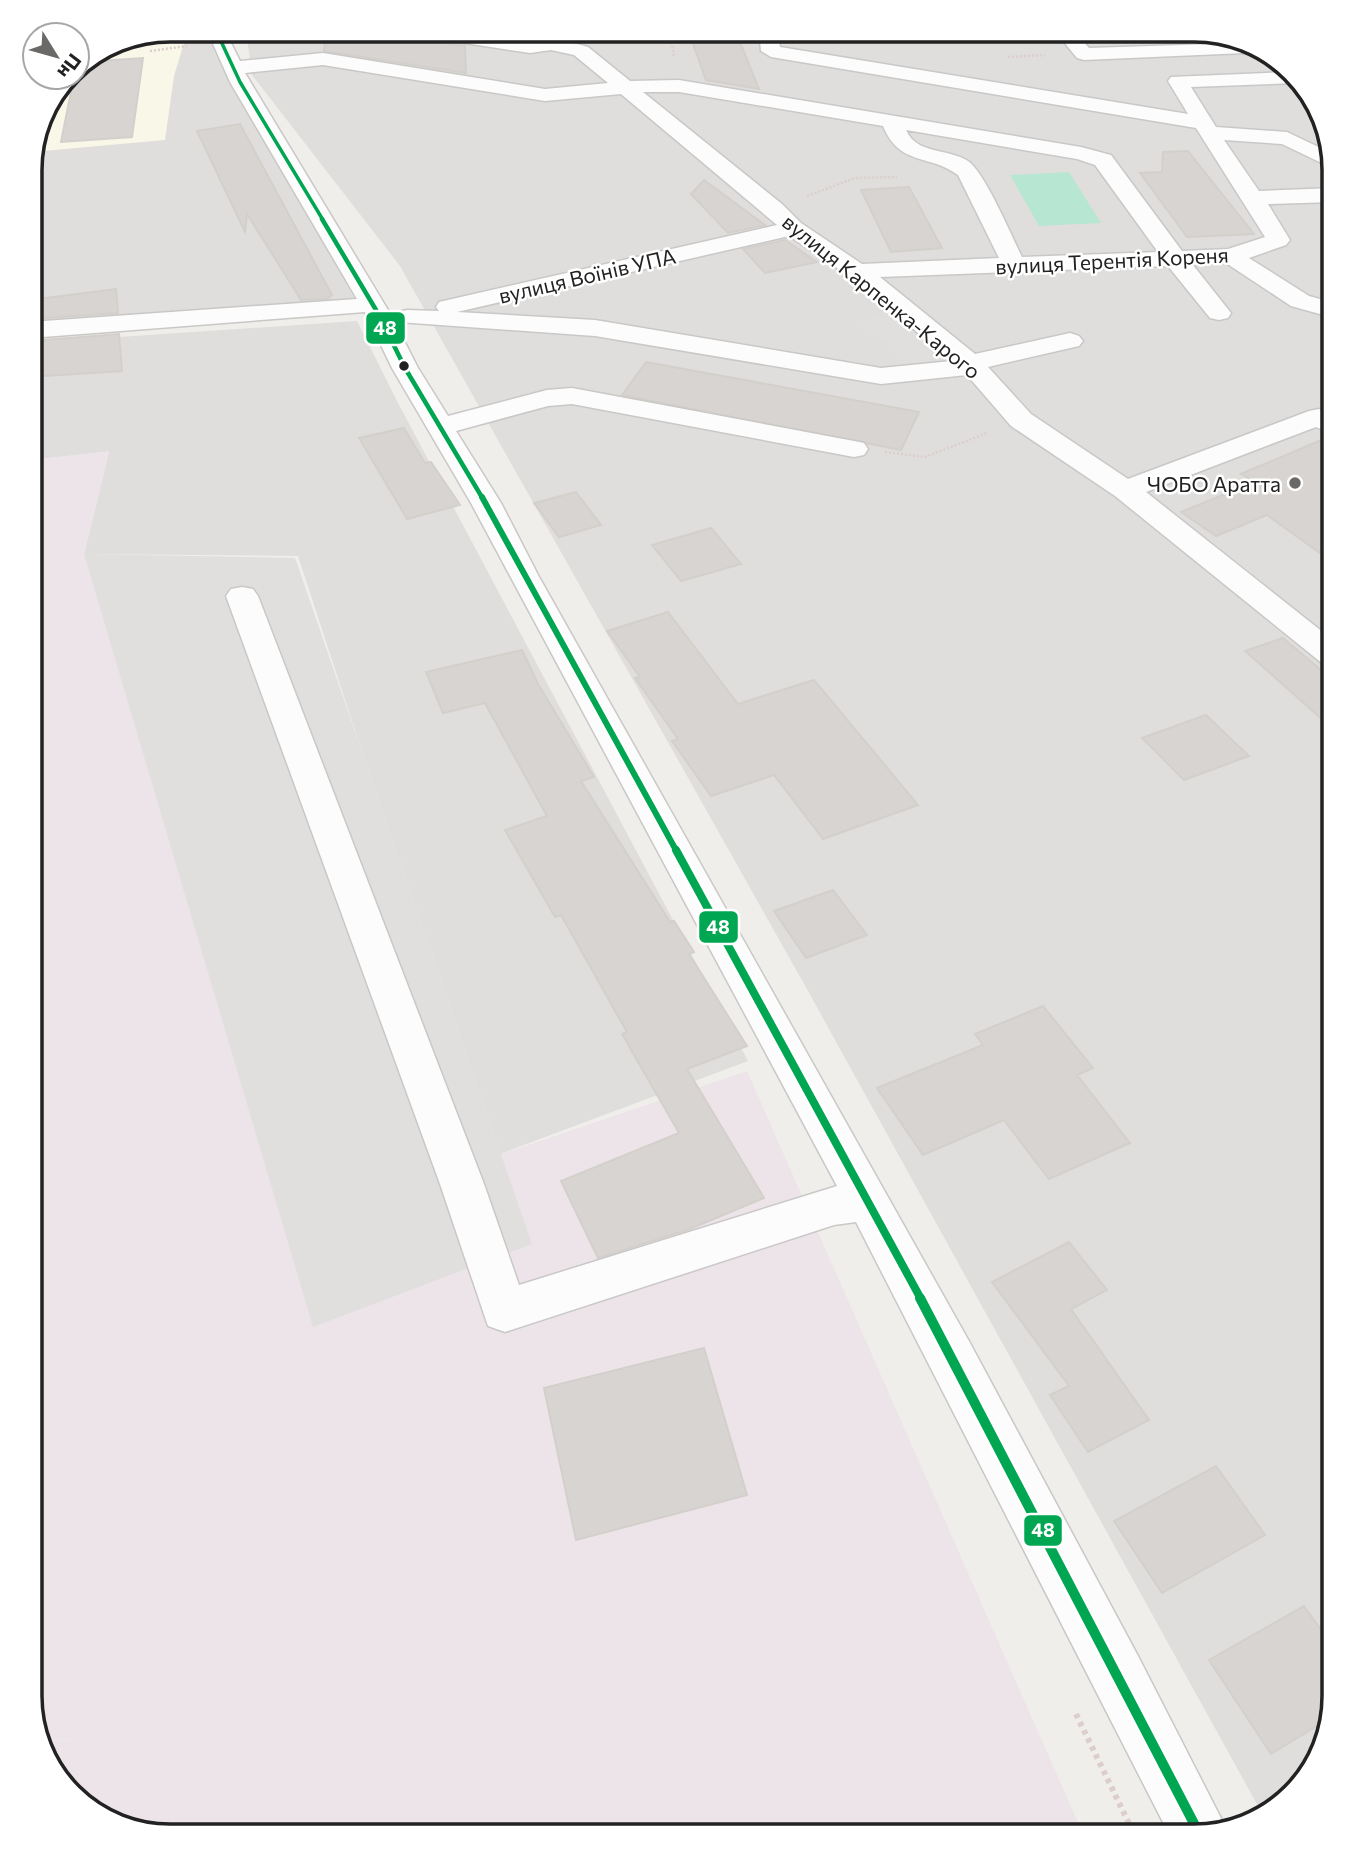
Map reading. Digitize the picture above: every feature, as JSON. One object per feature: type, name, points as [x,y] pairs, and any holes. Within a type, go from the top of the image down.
[{"type":"street","points":[[221,42],[233,68],[386,312],[405,368],[486,503],[523,575],[776,1027],[1066,1569],[1194,1824]]},
{"type":"street","points":[[497,42],[530,47],[538,42]]},
{"type":"street","name":"вулиця Карпенка-Карого","points":[[555,42],[581,51],[774,209],[793,228],[856,271],[972,365],[1021,421],[1125,490],[1322,647]]},
{"type":"street","points":[[770,42],[771,51],[1206,128],[1287,138],[1318,136]]},
{"type":"street","points":[[1074,42],[1084,54],[1235,50],[1264,79]]},
{"type":"street","points":[[1146,53],[1178,81],[1253,198],[1322,195]]},
{"type":"street","points":[[233,68],[323,59],[545,95],[652,85],[680,86],[1081,153],[1104,160],[1174,257],[1219,313]]},
{"type":"street","points":[[1178,81],[1284,78]]},
{"type":"street","points":[[892,122],[900,142],[907,149],[953,162],[967,171],[1014,265]]},
{"type":"street","points":[[1287,138],[1321,156]]},
{"type":"street","points":[[904,177],[904,169],[927,156]]},
{"type":"street","name":"вулиця Терентія Кореня","points":[[856,271],[1231,256],[1278,240],[1253,198]]},
{"type":"street","name":"вулиця Воїнів УПА","points":[[42,329],[355,307],[386,312],[793,228]]},
{"type":"street","points":[[1231,256],[1300,301],[1322,307]]},
{"type":"street","points":[[386,312],[595,328],[881,376],[972,365],[1070,341]]},
{"type":"street","points":[[439,427],[547,398],[572,396],[853,449]]},
{"type":"street","points":[[1125,490],[1319,417],[1322,419]]},
{"type":"street","points":[[242,596],[462,1184],[506,1311],[834,1206],[867,1201]]},
{"type":"path","points":[[150,51],[197,45]]},
{"type":"path","points":[[774,209],[855,178],[904,177]]},
{"type":"path","points":[[853,449],[925,457],[1021,421]]},
{"type":"shaded area","points":[[162,42],[218,42],[217,53],[355,299],[42,321],[42,162],[46,137],[59,106],[70,91],[91,91],[92,68],[137,46]]},
{"type":"shaded area","points":[[184,42],[174,76],[165,140],[43,151],[46,137],[59,106],[70,91],[91,91],[91,69],[106,59],[145,44]]},
{"type":"shaded area","points":[[248,42],[1202,42],[1219,44],[1251,55],[1285,79],[1305,106],[1318,137],[1322,170],[1322,1696],[1318,1729],[1305,1760],[1285,1787],[1258,1807],[808,991],[400,266],[252,75]]},
{"type":"shaded area","points":[[894,312],[950,352],[914,363],[860,322]]},
{"type":"shaded area","points":[[357,321],[748,1061],[500,1154],[364,758],[298,556],[84,554],[109,452],[42,459],[42,342]]},
{"type":"shaded area","points":[[109,451],[84,554],[295,558],[501,1154],[747,1071],[1079,1824],[162,1824],[137,1820],[106,1807],[79,1787],[68,1774],[51,1741],[80,1739],[50,1741],[43,1713],[42,1696],[42,459]]},
{"type":"shaded area","points":[[84,554],[295,558],[532,1244],[313,1327]]},
{"type":"green space","points":[[1069,172],[1101,223],[1039,226],[1010,175]]},
{"type":"building","points":[[325,42],[439,42],[465,46],[466,73],[324,51]]},
{"type":"building","points":[[692,42],[740,42],[759,89],[706,80]]},
{"type":"building","points":[[143,58],[132,137],[61,142],[71,91],[91,91],[91,69],[104,61]]},
{"type":"building","points":[[240,124],[332,295],[327,299],[301,300],[247,214],[245,232],[197,131]]},
{"type":"building","points":[[1188,151],[1254,234],[1187,237],[1140,173],[1162,172],[1163,152]]},
{"type":"building","points":[[704,180],[765,225],[728,233],[691,194]]},
{"type":"building","points":[[909,187],[942,248],[891,252],[861,190]]},
{"type":"building","points":[[785,240],[817,262],[765,273],[743,249]]},
{"type":"building","points":[[116,289],[118,313],[42,318],[42,298]]},
{"type":"building","points":[[119,334],[122,371],[42,376],[42,340]]},
{"type":"building","points":[[646,362],[919,412],[901,450],[622,395]]},
{"type":"building","points":[[404,428],[425,463],[431,462],[460,505],[407,519],[359,438]]},
{"type":"building","points":[[1322,440],[1322,554],[1267,515],[1216,536],[1181,512],[1255,482],[1241,474]]},
{"type":"building","points":[[576,492],[601,525],[559,537],[534,503]]},
{"type":"building","points":[[711,528],[741,564],[681,581],[652,545]]},
{"type":"building","points":[[668,612],[738,704],[814,680],[918,805],[823,839],[774,775],[711,796],[672,741],[678,739],[635,678],[640,677],[607,631]]},
{"type":"building","points":[[1283,638],[1322,671],[1322,719],[1245,651]]},
{"type":"building","points":[[522,650],[538,684],[594,777],[581,781],[670,922],[674,921],[694,952],[689,954],[747,1046],[687,1069],[764,1198],[690,1229],[598,1258],[561,1181],[679,1133],[622,1034],[627,1032],[561,915],[555,917],[505,830],[547,816],[485,703],[443,713],[426,672]]},
{"type":"building","points":[[1206,715],[1249,756],[1184,780],[1142,738]]},
{"type":"building","points":[[833,890],[867,935],[806,958],[774,911]]},
{"type":"building","points":[[1043,1006],[1093,1068],[1077,1075],[1130,1143],[1049,1179],[1004,1120],[923,1155],[877,1088],[983,1045],[975,1034]]},
{"type":"building","points":[[1069,1242],[1107,1290],[1071,1309],[1149,1420],[1088,1452],[1050,1395],[1069,1386],[992,1282]]},
{"type":"building","points":[[704,1348],[747,1495],[576,1540],[544,1388]]},
{"type":"building","points":[[1216,1466],[1265,1535],[1162,1593],[1114,1521]]},
{"type":"building","points":[[1304,1606],[1322,1631],[1322,1696],[1319,1725],[1271,1754],[1209,1660]]},
{"type":"transit line","name":"48","points":[[221,42],[240,82],[379,315],[405,368],[486,503],[523,575],[697,887],[953,1359],[1194,1824]]},
{"type":"place","name":"ЧОБО Аратта","points":[[1295,483]]}]
